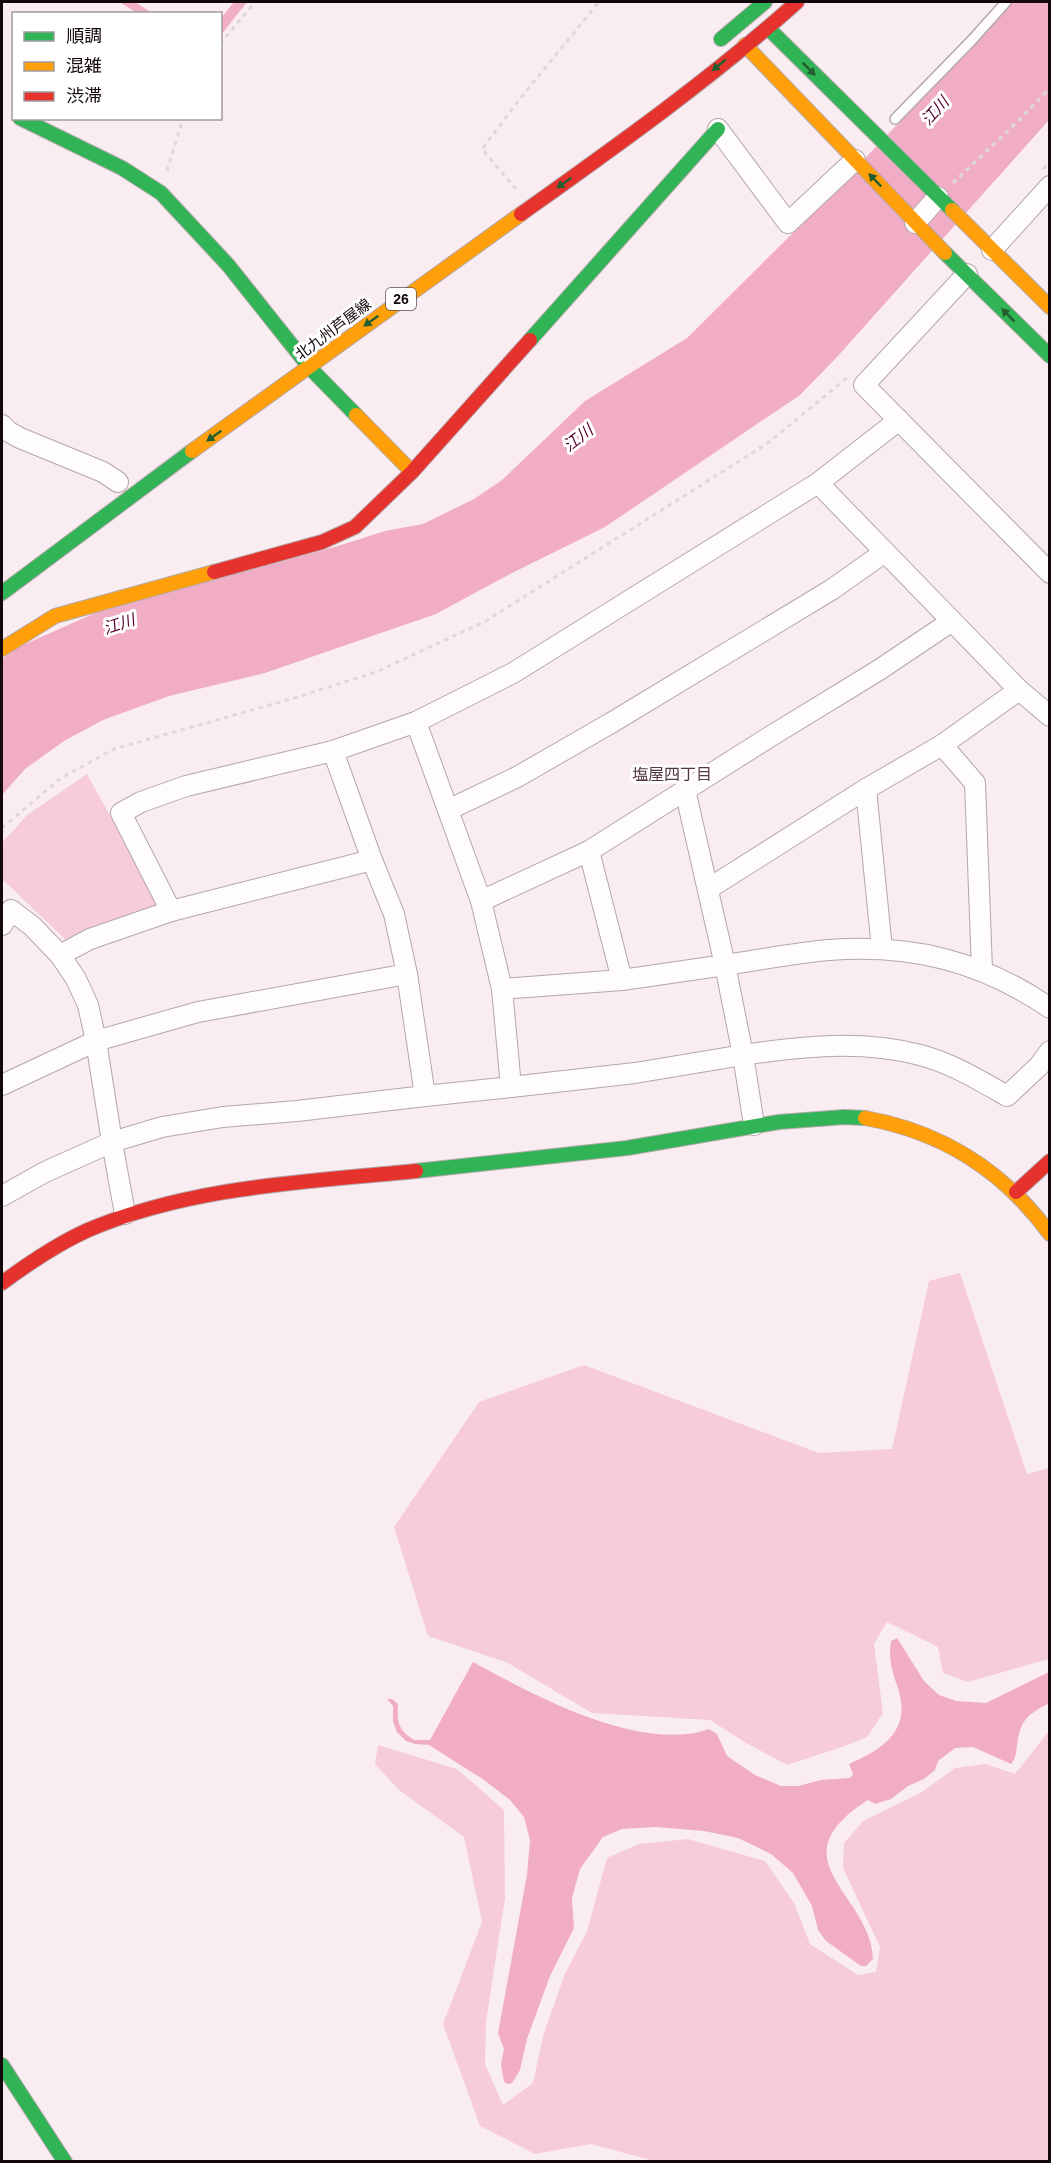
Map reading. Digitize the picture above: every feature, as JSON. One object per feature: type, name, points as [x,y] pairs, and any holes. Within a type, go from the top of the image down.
[{"type":"street","points":[[705,51],[765,2]]},
{"type":"street","name":"北九州芦屋線","points":[[2,593],[137,491],[633,134],[768,28],[797,2]]},
{"type":"street","points":[[768,28],[1050,307]]},
{"type":"street","points":[[745,45],[915,223],[1050,356]]},
{"type":"street","points":[[22,120],[122,168],[161,193],[228,265],[310,368],[412,472]]},
{"type":"street","points":[[2,649],[55,616],[322,542],[355,527],[412,472],[718,129],[788,224],[855,160]]},
{"type":"street","points":[[992,250],[1050,186]]},
{"type":"street","points":[[915,223],[938,197]]},
{"type":"street","points":[[967,274],[864,385],[1050,573]]},
{"type":"street","points":[[171,911],[121,813],[141,802],[186,786],[333,751],[416,722],[513,673],[818,483],[898,420]]},
{"type":"street","points":[[2,425],[20,438],[103,472],[118,482]]},
{"type":"street","points":[[818,483],[1019,690],[1050,716]]},
{"type":"street","points":[[448,810],[517,777],[611,723],[831,590],[885,552]]},
{"type":"street","points":[[481,901],[590,851],[879,670],[952,621]]},
{"type":"street","points":[[708,889],[866,789],[942,745],[1019,690]]},
{"type":"street","points":[[416,722],[481,901],[502,989],[511,1087]]},
{"type":"street","points":[[942,745],[975,783],[982,970]]},
{"type":"street","points":[[333,751],[394,914],[407,974],[425,1096]]},
{"type":"street","points":[[866,789],[882,949]]},
{"type":"street","points":[[685,790],[725,965],[754,1125]]},
{"type":"street","points":[[590,851],[622,980]]},
{"type":"street","points":[[60,955],[90,939],[171,911],[372,860]]},
{"type":"street","points":[[2,925],[11,910],[33,926],[60,955],[76,979],[88,1005],[125,1214]]},
{"type":"street","points":[[502,989],[622,980],[829,950],[882,949],[930,955],[982,970],[1025,991],[1050,1008]]},
{"type":"street","points":[[2,1085],[96,1041],[198,1012],[407,974]]},
{"type":"street","points":[[2,1196],[45,1172],[112,1142],[162,1127],[223,1117],[319,1109],[634,1073],[795,1047],[836,1044],[879,1047],[922,1055],[959,1069],[1007,1096],[1050,1051]]},
{"type":"street","points":[[2,1284],[33,1260],[125,1214],[250,1187],[415,1172],[638,1146],[807,1118],[859,1117],[907,1126],[985,1167],[1029,1205],[1050,1234]]},
{"type":"street","points":[[1016,1192],[1050,1161]]},
{"type":"street","points":[[2,2065],[65,2162]]},
{"type":"lane","points":[[896,119],[1006,2]]},
{"type":"path","points":[[222,42],[255,2]]},
{"type":"path","points":[[518,191],[482,149],[599,2]]},
{"type":"path","points":[[938,197],[1050,88]]},
{"type":"path","points":[[161,193],[182,120]]},
{"type":"path","points":[[2,828],[61,778],[114,749],[298,697],[376,672],[484,622],[768,443],[849,377]]},
{"type":"shaded area","points":[[87,774],[157,900],[154,909],[68,942],[2,879],[2,843],[27,815]]},
{"type":"shaded area","points":[[960,1273],[1027,1474],[1049,1468],[1049,1659],[968,1682],[943,1673],[938,1647],[887,1622],[874,1644],[883,1713],[867,1737],[787,1765],[710,1720],[592,1713],[508,1663],[428,1636],[394,1527],[479,1402],[584,1365],[819,1453],[892,1449],[929,1281]]},
{"type":"shaded area","points":[[1049,1731],[1049,2161],[654,2161],[591,2144],[535,2154],[480,2126],[443,2024],[482,1922],[464,1837],[399,1790],[375,1764],[378,1745],[457,1769],[504,1810],[505,1898],[486,2022],[485,2064],[503,2105],[533,2083],[543,2036],[564,1976],[587,1931],[607,1858],[639,1844],[688,1839],[765,1861],[794,1903],[810,1944],[858,1975],[876,1972],[880,1947],[843,1868],[844,1843],[863,1821],[922,1792],[955,1768],[986,1764],[1015,1774]]},
{"type":"water","points":[[120,2],[135,2],[150,12],[135,12]]},
{"type":"water","points":[[234,2],[247,2],[222,34],[222,17]]},
{"type":"water","name":"江川","points":[[1011,2],[1049,2],[1049,120],[837,357],[800,395],[605,527],[436,614],[265,673],[169,696],[103,720],[64,741],[25,769],[2,795],[2,659],[21,646],[95,613],[385,531],[423,524],[474,499],[502,480],[585,401],[687,338],[808,218]]},
{"type":"water","points":[[897,1638],[924,1681],[939,1695],[956,1701],[986,1703],[1049,1672],[1049,1703],[1026,1719],[1020,1730],[1016,1755],[1011,1764],[973,1747],[955,1748],[938,1761],[935,1770],[924,1779],[908,1786],[891,1799],[875,1804],[868,1800],[841,1822],[828,1841],[827,1860],[834,1878],[858,1915],[868,1936],[873,1959],[866,1966],[861,1966],[826,1941],[818,1930],[812,1906],[793,1873],[771,1854],[738,1838],[704,1831],[655,1827],[622,1829],[603,1837],[580,1869],[572,1898],[574,1928],[550,1976],[527,2039],[520,2070],[512,2083],[504,2082],[501,2064],[504,2049],[498,2033],[527,1875],[530,1840],[524,1817],[510,1800],[484,1780],[429,1745],[406,1741],[397,1732],[393,1722],[393,1706],[387,1699],[392,1699],[398,1704],[398,1721],[405,1733],[414,1740],[430,1740],[473,1662],[548,1701],[605,1723],[660,1734],[690,1734],[709,1729],[717,1734],[727,1756],[755,1775],[781,1786],[798,1786],[821,1780],[850,1778],[853,1774],[849,1764],[879,1748],[894,1733],[899,1724],[901,1701],[890,1651],[891,1641]]},
{"type":"traffic: fast","points":[[721,39],[765,2]]},
{"type":"traffic: fast","points":[[768,28],[952,210]]},
{"type":"traffic: fast","points":[[24,120],[122,168],[161,193],[228,265],[310,368],[356,415]]},
{"type":"traffic: fast","points":[[530,340],[718,129]]},
{"type":"traffic: fast","points":[[945,253],[1050,356]]},
{"type":"traffic: fast","points":[[2,593],[192,451]]},
{"type":"traffic: fast","points":[[416,1171],[627,1148],[779,1122],[844,1117],[865,1118]]},
{"type":"traffic: fast","points":[[2,2065],[65,2162]]},
{"type":"traffic: slow","points":[[745,45],[945,253]]},
{"type":"traffic: slow","points":[[952,210],[1050,307]]},
{"type":"traffic: slow","points":[[192,451],[521,214]]},
{"type":"traffic: slow","points":[[356,415],[412,472]]},
{"type":"traffic: slow","points":[[2,649],[55,616],[214,572]]},
{"type":"traffic: slow","points":[[865,1118],[920,1133],[969,1157],[1012,1191],[1050,1234]]},
{"type":"traffic: jam","points":[[521,214],[697,85],[797,2]]},
{"type":"traffic: jam","points":[[214,572],[322,542],[355,527],[412,472],[530,340]]},
{"type":"traffic: jam","points":[[1016,1192],[1050,1161]]},
{"type":"traffic: jam","points":[[2,1283],[22,1268],[77,1235],[127,1215],[167,1204],[249,1188],[416,1171]]},
{"type":"district","name":"塩屋四丁目","points":[[672,774]]}]
